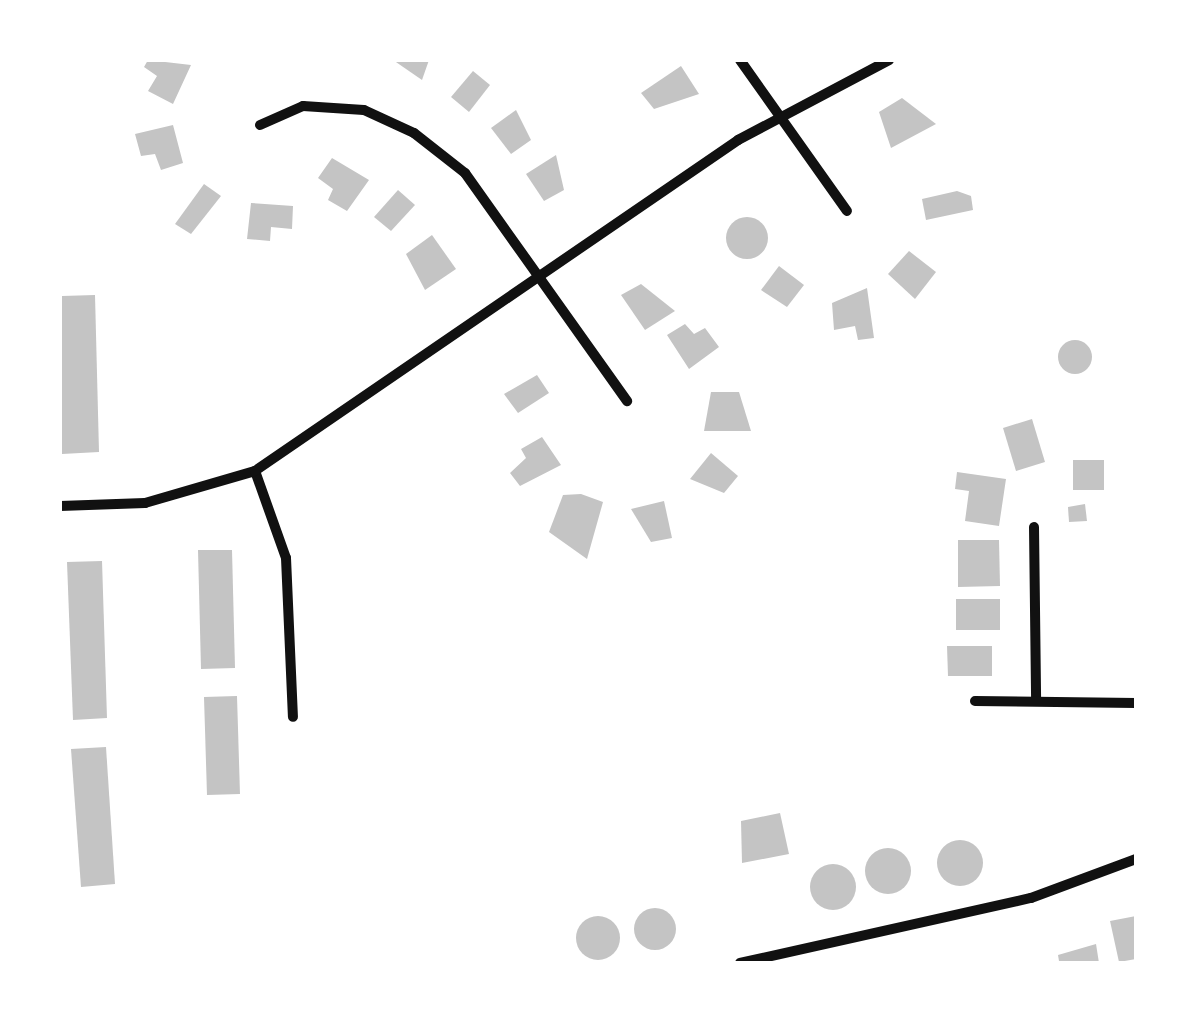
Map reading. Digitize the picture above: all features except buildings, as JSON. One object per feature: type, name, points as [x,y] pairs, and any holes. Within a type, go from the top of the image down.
[{"type":"street","points":[[740,60],[846,211]]},
{"type":"street","points":[[60,506],[145,503],[255,471],[778,114],[889,60]]},
{"type":"street","points":[[260,124],[303,106],[364,110],[414,133],[464,174],[627,400]]},
{"type":"street","points":[[255,471],[286,558],[294,717]]},
{"type":"street","points":[[1034,526],[1036,697]]},
{"type":"street","points":[[975,701],[1036,697],[1136,703]]},
{"type":"street","points":[[740,963],[1031,898],[1136,859]]}]
